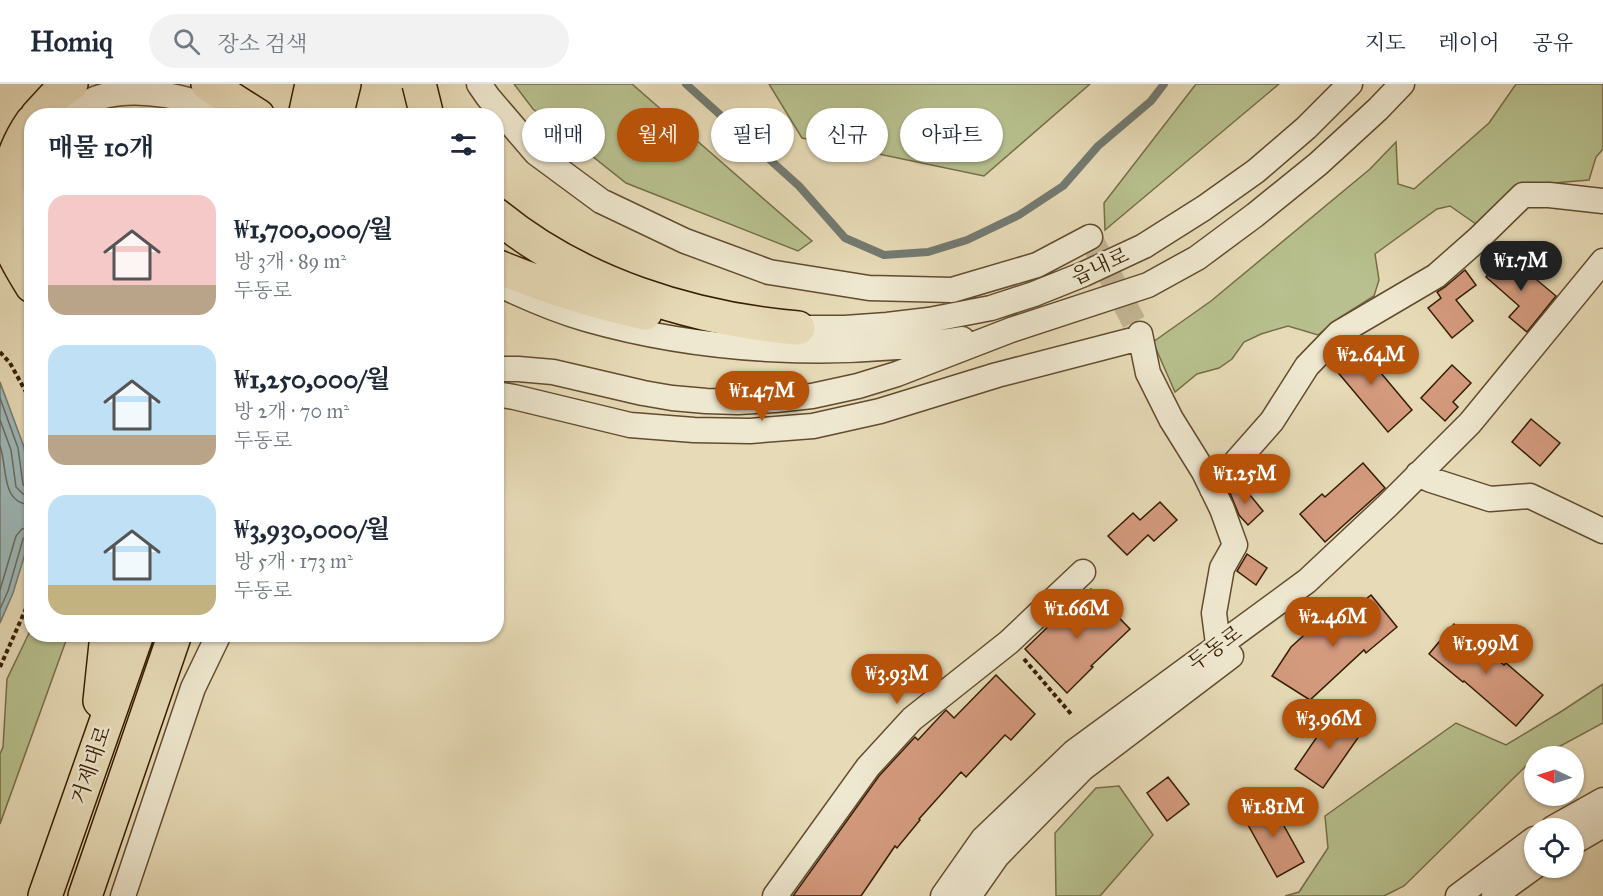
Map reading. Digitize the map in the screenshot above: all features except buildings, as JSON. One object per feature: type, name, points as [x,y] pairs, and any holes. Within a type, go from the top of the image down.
[{"type":"highway","points":[[44,108],[58,93],[71,84]]},
{"type":"highway","points":[[307,108],[312,84]]},
{"type":"highway","points":[[338,108],[344,84]]},
{"type":"highway","points":[[419,84],[425,108]]},
{"type":"highway","points":[[221,103],[235,108]]},
{"type":"highway","points":[[24,133],[7,175],[3,208],[10,247],[24,272]]},
{"type":"highway","points":[[504,221],[552,254],[636,292],[708,315],[798,328]]},
{"type":"highway","points":[[504,269],[557,290],[649,315],[736,326],[798,328]]},
{"type":"highway","points":[[94,758],[106,642]]},
{"type":"highway","name":"거제대로","points":[[45,896],[134,642]]},
{"type":"highway","name":"거제대로","points":[[85,896],[172,642]]},
{"type":"street","points":[[416,108],[429,84]]},
{"type":"street","points":[[479,84],[498,108]]},
{"type":"street","name":"읍내로","points":[[798,328],[887,326],[939,318],[991,308],[1084,274],[1144,246],[1204,208],[1256,171],[1306,128],[1350,84]]},
{"type":"street","name":"읍내로","points":[[1011,330],[1148,285],[1197,258],[1318,164],[1402,84]]},
{"type":"street","points":[[78,108],[101,96],[132,92],[155,94],[199,104],[221,103]]},
{"type":"street","points":[[504,115],[537,153],[600,201],[685,242],[769,272],[869,288],[952,290],[1036,265],[1090,237]]},
{"type":"street","points":[[1212,489],[1272,421],[1307,366],[1339,333],[1436,276],[1523,195],[1549,195],[1603,201]]},
{"type":"street","name":"두동로","points":[[1424,477],[1603,261]]},
{"type":"street","name":"두동로","points":[[969,896],[997,856],[1082,769],[1307,581],[1387,506],[1479,430],[1603,280]]},
{"type":"street","points":[[504,287],[583,318],[622,329],[735,346],[813,350],[856,349],[925,344],[1011,330]]},
{"type":"street","points":[[504,369],[553,372],[672,398],[738,402],[775,400],[812,396],[858,386],[897,374],[1011,330]]},
{"type":"street","points":[[504,395],[630,425],[750,431],[813,426],[880,411],[997,375],[1140,336],[1148,373],[1171,419],[1204,472],[1222,509],[1235,545],[1222,568],[1214,613],[1219,655]]},
{"type":"street","points":[[1424,477],[1490,499],[1530,496],[1603,531]]},
{"type":"street","points":[[776,896],[868,767],[912,719],[1009,642],[1083,572]]},
{"type":"street","points":[[123,896],[193,688],[215,642]]},
{"type":"street","name":"두동로","points":[[943,896],[983,840],[1074,752],[1219,655]]},
{"type":"street","points":[[1571,818],[1603,800]]},
{"type":"street","points":[[1584,836],[1603,825]]},
{"type":"street","points":[[1458,896],[1524,846]]},
{"type":"street","points":[[1494,896],[1524,874]]},
{"type":"path","points":[[0,352],[10,363],[24,388]]},
{"type":"path","points":[[0,667],[24,613]]},
{"type":"path","points":[[1009,642],[1071,714]]},
{"type":"green space","points":[[514,84],[632,84],[660,108],[617,108],[617,162],[699,162],[699,142],[711,153],[711,162],[721,162],[812,241],[798,251],[626,183],[600,162],[605,162],[605,108],[532,108]]},
{"type":"green space","points":[[769,84],[1090,84],[1003,160],[1003,108],[900,108],[900,158],[888,156],[888,108],[806,108],[806,139],[802,138],[794,125],[794,108],[784,108]]},
{"type":"green space","points":[[1196,84],[1279,84],[1105,230],[1104,203]]},
{"type":"green space","points":[[1516,84],[1603,84],[1603,149],[1596,157],[1589,180],[1518,186],[1476,224],[1450,206],[1437,209],[1375,254],[1379,280],[1374,296],[1339,318],[1318,335],[1288,326],[1244,342],[1232,359],[1219,368],[1197,374],[1175,392],[1153,342],[1211,301],[1370,169],[1396,142],[1398,184],[1414,189],[1489,123]]},
{"type":"green space","points":[[917,162],[1000,162],[984,176]]},
{"type":"green space","points":[[25,642],[65,642],[0,824],[0,754],[3,747],[7,679]]},
{"type":"green space","points":[[1603,684],[1603,723],[1560,746],[1524,746],[1524,768],[1404,886],[1384,896],[1285,896],[1299,892],[1328,848],[1325,816],[1456,723],[1506,745]]},
{"type":"green space","points":[[1119,786],[1153,835],[1100,896],[1056,896],[1055,833],[1096,788]]},
{"type":"water","points":[[0,382],[24,447],[24,557],[13,593],[0,623]]},
{"type":"waterway","points":[[686,84],[799,186],[845,238],[884,255],[928,252],[967,240],[1019,215],[1063,186],[1098,146],[1151,101],[1164,84]]},
{"type":"tunnel","points":[[1090,237],[1140,334]]}]
